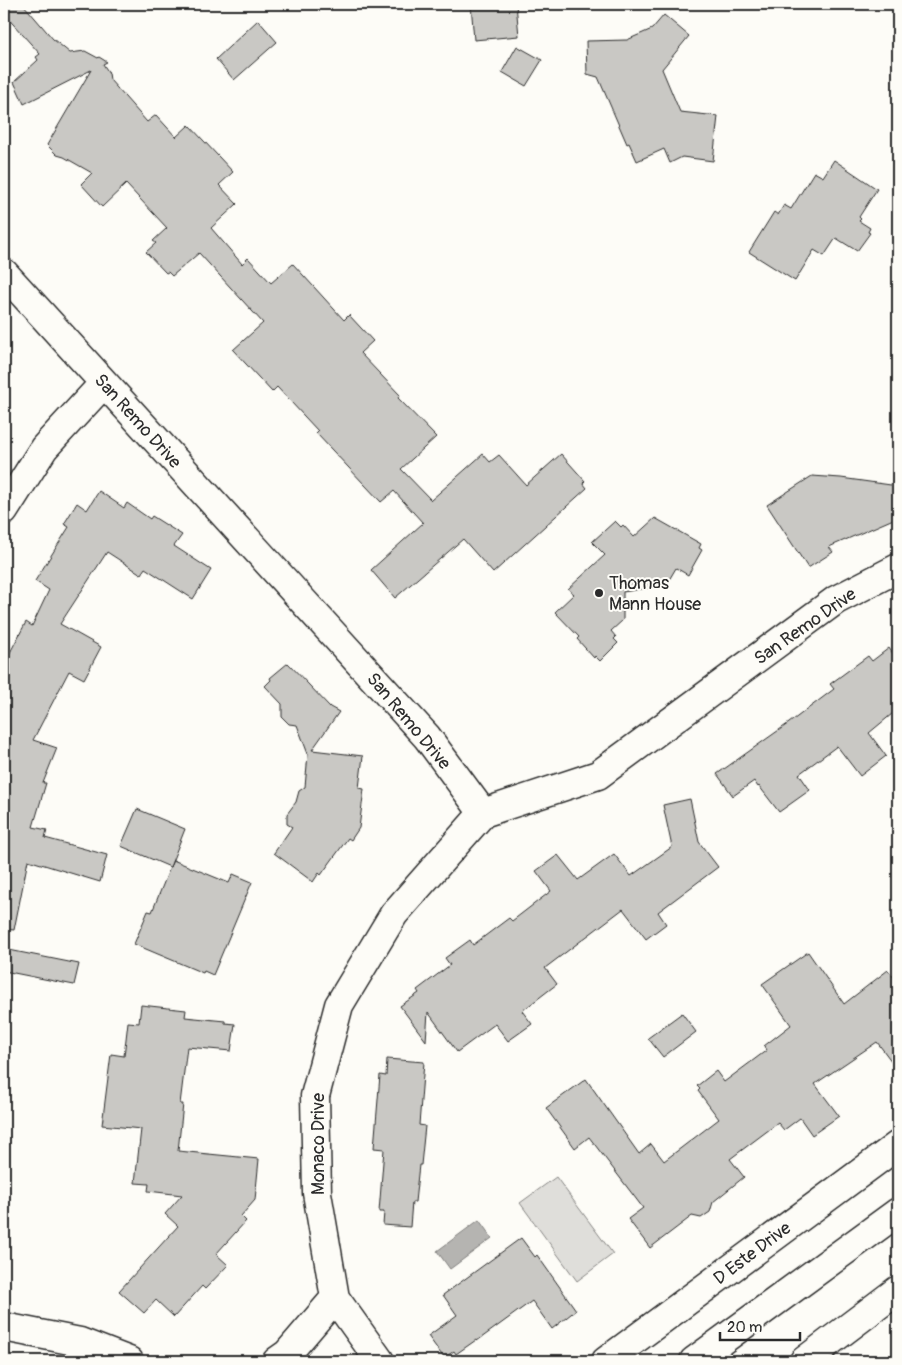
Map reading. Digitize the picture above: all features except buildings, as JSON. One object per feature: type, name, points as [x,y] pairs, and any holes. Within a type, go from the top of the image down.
[{"type":"street","name":"San Remo Drive","points":[[4,273],[427,737],[483,813],[598,776],[836,600],[898,568]]},
{"type":"street","points":[[4,511],[44,448],[104,383]]},
{"type":"street","name":"Monaco Drive","points":[[380,1361],[335,1298],[317,1193],[315,1096],[339,1005],[394,914],[483,813]]},
{"type":"street","name":"D Este Drive","points":[[606,1361],[898,1145]]},
{"type":"street","points":[[694,1361],[898,1212]]},
{"type":"street","points":[[804,1361],[898,1290]]},
{"type":"street","points":[[277,1361],[287,1354],[335,1298]]},
{"type":"street","points":[[4,1327],[80,1342],[129,1361]]},
{"type":"shaded area","points":[[556,1177],[613,1254],[577,1281],[520,1203]]},
{"type":"shaded area","points":[[479,1220],[492,1238],[450,1269],[437,1251]]},
{"type":"place","name":"Thomas Mann House","points":[[599,593]]}]
